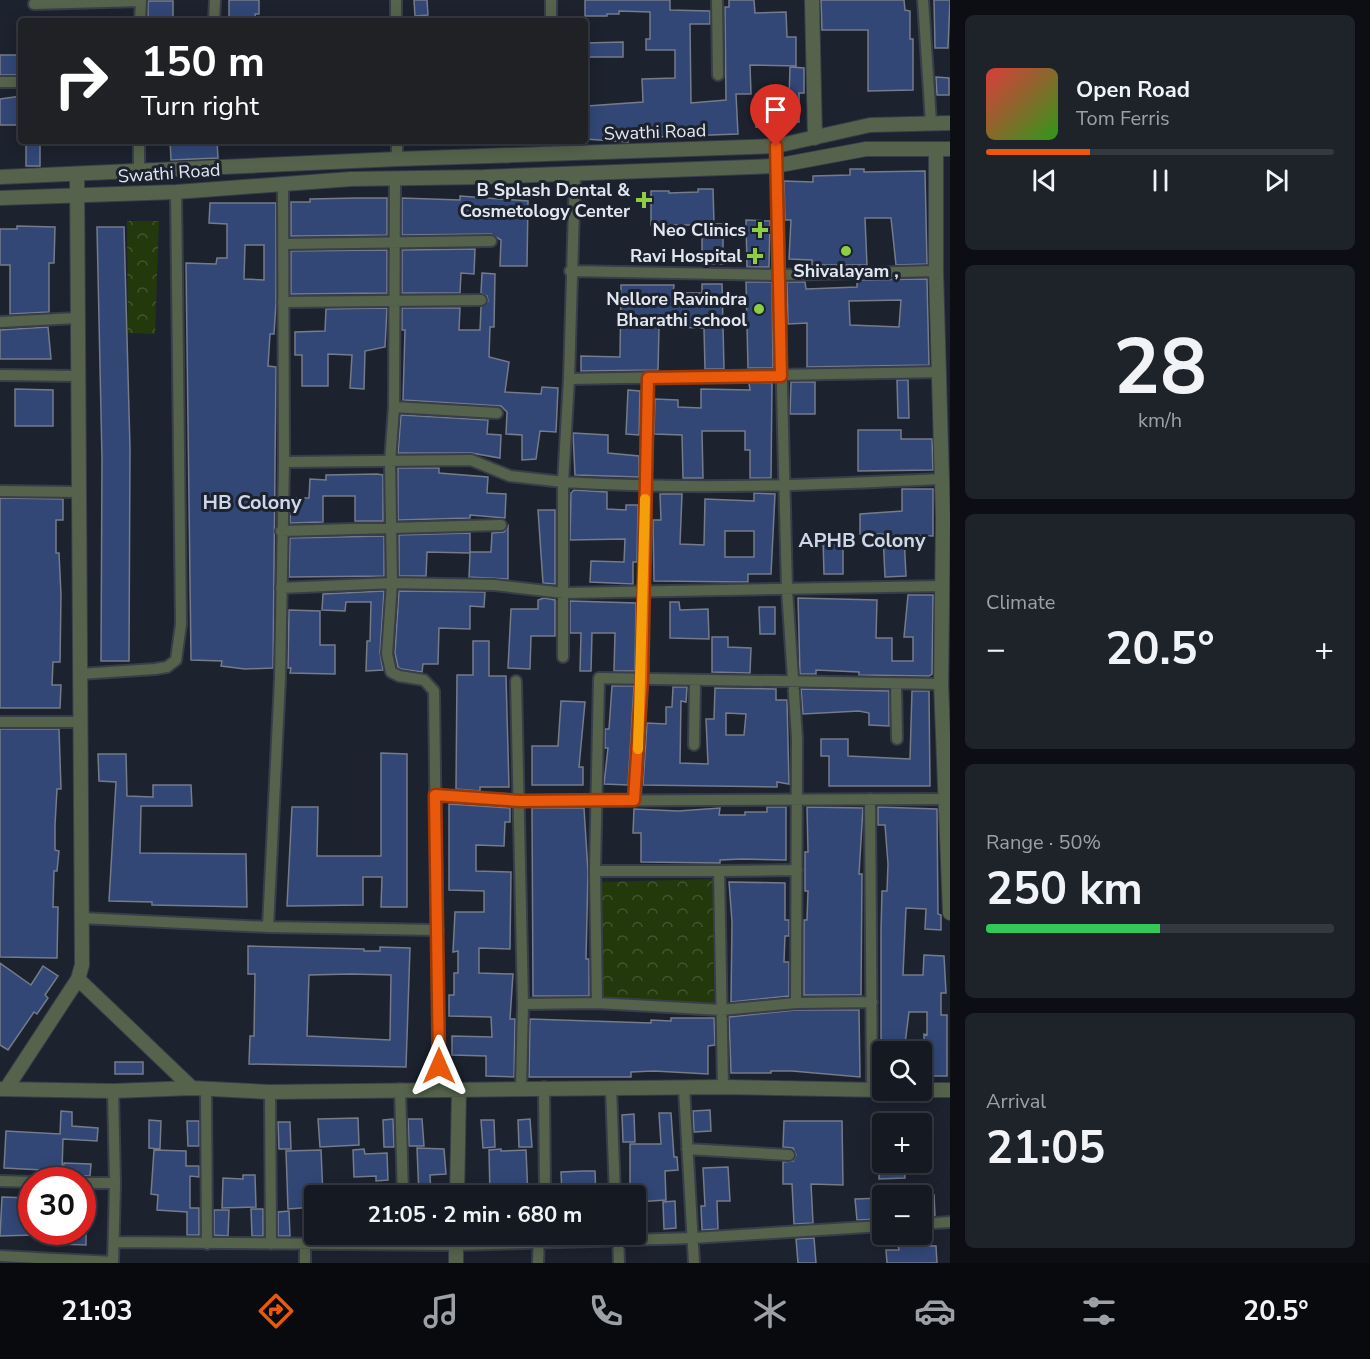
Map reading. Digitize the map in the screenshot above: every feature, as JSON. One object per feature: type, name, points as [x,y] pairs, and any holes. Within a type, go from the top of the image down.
[{"type":"street","points":[[214,18],[215,0]]},
{"type":"street","points":[[396,0],[396,18]]},
{"type":"street","points":[[551,0],[551,18]]},
{"type":"street","points":[[717,0],[718,75]]},
{"type":"street","points":[[812,0],[816,159]]},
{"type":"street","points":[[923,0],[931,123]]},
{"type":"street","points":[[34,4],[140,1],[140,18]]},
{"type":"street","points":[[0,82],[18,82]]},
{"type":"street","name":"Swathi Road","points":[[0,177],[139,170],[397,149],[776,146],[870,125],[950,123]]},
{"type":"street","points":[[139,144],[139,170]]},
{"type":"street","points":[[776,146],[787,590],[797,799],[796,1004]]},
{"type":"street","name":"Swathi Road","points":[[0,198],[79,198],[283,183],[395,178],[775,166],[866,149],[943,149]]},
{"type":"street","points":[[943,149],[936,271],[941,479],[946,519],[943,586],[946,609],[941,684],[946,726],[950,913]]},
{"type":"street","points":[[563,657],[563,482],[569,379],[570,271],[575,173]]},
{"type":"street","points":[[3,1089],[78,979],[82,965],[77,318],[79,198],[77,174]]},
{"type":"street","points":[[395,178],[394,407],[390,462],[392,583],[388,665],[391,672],[399,676],[424,680],[434,692],[439,1089]]},
{"type":"street","points":[[268,927],[280,679],[284,462],[283,183]]},
{"type":"street","points":[[80,674],[155,669],[166,667],[176,660],[181,624],[176,192]]},
{"type":"street","points":[[283,244],[491,241]]},
{"type":"street","points":[[570,271],[779,275],[936,271]]},
{"type":"street","points":[[283,302],[481,300]]},
{"type":"street","points":[[0,322],[77,318]]},
{"type":"street","points":[[569,379],[940,372]]},
{"type":"street","points":[[0,375],[78,376]]},
{"type":"street","points":[[634,800],[642,679],[648,378]]},
{"type":"street","points":[[394,407],[497,413]]},
{"type":"street","points":[[284,462],[471,460],[510,476],[646,487],[784,487],[941,479]]},
{"type":"street","points":[[0,491],[79,492]]},
{"type":"street","points":[[281,531],[392,526],[501,525]]},
{"type":"street","points":[[281,588],[392,583],[494,585],[564,592],[644,592],[943,586]]},
{"type":"street","points":[[597,1004],[595,871],[599,678],[941,684]]},
{"type":"street","points":[[694,744],[695,680]]},
{"type":"street","points":[[516,681],[523,1004],[521,1088]]},
{"type":"street","points":[[896,684],[897,739]]},
{"type":"street","points":[[0,722],[81,722]]},
{"type":"street","points":[[435,795],[520,801],[946,799]]},
{"type":"street","points":[[870,799],[874,1041]]},
{"type":"street","points":[[595,871],[797,870]]},
{"type":"street","points":[[719,871],[723,1087]]},
{"type":"street","points":[[81,918],[268,927],[438,930]]},
{"type":"street","points":[[78,979],[199,1089],[207,1244]]},
{"type":"street","points":[[523,1004],[597,1004],[722,1010],[796,1004],[872,1002]]},
{"type":"street","points":[[3,1089],[113,1091],[199,1089],[270,1092],[544,1087],[723,1087],[872,1090]]},
{"type":"street","points":[[544,1087],[545,1185]]},
{"type":"street","points":[[610,1087],[614,1185]]},
{"type":"street","points":[[684,1088],[694,1263]]},
{"type":"street","points":[[400,1089],[403,1185]]},
{"type":"street","points":[[457,1185],[459,1089]]},
{"type":"street","points":[[932,1090],[950,1090]]},
{"type":"street","points":[[0,1256],[113,1262],[115,1184],[113,1091]]},
{"type":"street","points":[[270,1092],[271,1244]]},
{"type":"street","points":[[687,1149],[789,1155]]},
{"type":"street","points":[[0,1181],[18,1182]]},
{"type":"street","points":[[96,1183],[115,1184]]},
{"type":"street","points":[[932,1223],[950,1222]]},
{"type":"street","points":[[646,1237],[693,1238],[872,1227]]},
{"type":"street","points":[[114,1242],[304,1244]]},
{"type":"street","points":[[305,1245],[305,1263]]},
{"type":"street","points":[[456,1245],[456,1263]]},
{"type":"street","points":[[538,1263],[539,1245]]},
{"type":"street","points":[[618,1245],[619,1263]]},
{"type":"green space","points":[[127,221],[159,221],[155,334],[128,333]]},
{"type":"green space","points":[[713,879],[714,1004],[600,999],[600,882]]},
{"type":"building","points":[[229,0],[259,0],[259,14],[255,14],[256,18],[229,18]]},
{"type":"building","points":[[414,0],[427,0],[428,15],[415,16]]},
{"type":"building","points":[[585,0],[670,0],[670,10],[710,11],[710,24],[690,24],[691,103],[726,100],[725,7],[729,7],[729,0],[754,0],[755,13],[786,12],[787,37],[796,37],[796,66],[750,65],[751,94],[736,94],[738,134],[628,138],[628,142],[588,139],[588,106],[643,102],[642,79],[675,78],[675,50],[646,50],[646,39],[650,39],[650,12],[619,11],[619,14],[607,14],[607,16],[585,16]]},
{"type":"building","points":[[821,0],[904,0],[905,10],[910,11],[910,39],[913,39],[913,90],[868,91],[868,30],[822,30]]},
{"type":"building","points":[[934,0],[950,0],[948,48],[935,48]]},
{"type":"building","points":[[148,1],[173,1],[173,17],[148,17]]},
{"type":"building","points":[[623,42],[623,57],[588,57],[588,43]]},
{"type":"building","points":[[0,55],[18,55],[18,75],[0,75]]},
{"type":"building","points":[[790,67],[804,68],[804,93],[799,93],[799,122],[767,123],[767,128],[756,127],[756,94],[767,94],[767,99],[789,99]]},
{"type":"building","points":[[936,77],[949,78],[949,95],[937,95]]},
{"type":"building","points":[[18,96],[18,125],[0,125],[0,99]]},
{"type":"building","points":[[26,144],[40,144],[40,166],[26,166]]},
{"type":"building","points":[[170,144],[217,144],[218,158],[171,160]]},
{"type":"building","points":[[850,169],[864,169],[864,172],[925,171],[927,264],[896,265],[891,218],[865,218],[867,265],[812,265],[812,260],[789,259],[791,220],[785,220],[784,181],[813,182],[813,176],[850,175]]},
{"type":"building","points":[[698,189],[713,189],[714,224],[723,224],[723,264],[702,264],[702,225],[651,225],[651,191],[698,192]]},
{"type":"building","points":[[460,196],[528,201],[527,266],[500,266],[501,240],[491,234],[402,235],[402,198],[460,200]]},
{"type":"building","points":[[387,198],[387,235],[291,236],[291,202],[310,202],[310,199]]},
{"type":"building","points":[[210,203],[276,203],[276,303],[274,334],[270,334],[268,366],[276,367],[273,668],[245,669],[221,666],[222,661],[191,660],[186,263],[216,264],[217,258],[227,258],[227,224],[209,223]],"holes":[[[245,245],[264,245],[264,280],[244,279]]]},
{"type":"building","points":[[746,220],[770,221],[769,267],[747,267]]},
{"type":"building","points":[[17,226],[55,227],[54,263],[49,263],[49,312],[10,314],[10,265],[0,265],[0,229],[17,229]]},
{"type":"building","points":[[97,227],[124,227],[130,448],[129,661],[101,661],[102,459]]},
{"type":"building","points":[[475,249],[474,274],[461,273],[460,293],[402,293],[402,250]]},
{"type":"building","points":[[387,250],[387,293],[291,294],[291,251]]},
{"type":"building","points":[[482,273],[495,274],[494,327],[490,327],[489,357],[509,362],[505,392],[541,394],[542,387],[558,388],[556,432],[540,431],[536,459],[522,460],[522,435],[506,434],[507,412],[501,406],[403,400],[405,330],[402,330],[402,308],[460,308],[459,330],[480,330],[481,307],[488,301],[487,296],[481,293]]},
{"type":"building","points":[[927,279],[929,365],[807,367],[807,323],[788,324],[787,282],[805,282],[806,289],[857,287],[857,280]],"holes":[[[901,300],[899,327],[850,325],[849,301]]]},
{"type":"building","name":"Nellore Ravindra Bharathi school","points":[[746,282],[772,282],[773,368],[748,368]]},
{"type":"building","points":[[702,284],[722,284],[724,369],[705,369],[704,328],[672,327],[659,328],[658,370],[581,371],[581,356],[620,357],[621,285],[674,285],[673,293],[702,293]]},
{"type":"building","points":[[387,308],[385,347],[365,351],[364,389],[350,388],[352,355],[328,354],[328,386],[302,386],[302,355],[295,355],[295,332],[325,331],[326,309]]},
{"type":"building","points":[[48,327],[51,359],[0,359],[0,330]]},
{"type":"building","points":[[897,380],[908,380],[909,418],[898,418]]},
{"type":"building","points":[[791,382],[815,382],[815,414],[790,414]]},
{"type":"building","points":[[749,383],[772,383],[771,478],[750,478],[750,450],[745,450],[745,431],[702,431],[703,478],[683,478],[682,435],[654,434],[655,399],[678,400],[678,407],[701,408],[701,389],[750,390]]},
{"type":"building","points":[[15,389],[53,390],[53,426],[15,426]]},
{"type":"building","points":[[628,390],[640,391],[639,435],[626,434]]},
{"type":"building","points":[[401,415],[488,420],[487,434],[501,435],[500,458],[471,453],[398,453]]},
{"type":"building","points":[[858,430],[901,430],[901,439],[932,439],[933,470],[858,471]]},
{"type":"building","points":[[573,433],[608,435],[608,453],[639,456],[639,477],[575,475]]},
{"type":"building","points":[[398,468],[439,468],[439,473],[488,477],[487,493],[506,494],[505,518],[470,515],[470,518],[398,520]]},
{"type":"building","points":[[326,475],[383,475],[383,521],[355,521],[355,496],[323,496],[323,522],[290,523],[291,498],[309,498],[310,479],[326,480]]},
{"type":"building","points":[[902,489],[933,489],[933,536],[904,535],[906,576],[885,577],[883,534],[860,534],[860,514],[902,511]]},
{"type":"building","points":[[574,490],[607,492],[607,509],[626,510],[626,505],[638,505],[637,562],[633,562],[633,584],[590,582],[591,561],[624,562],[625,539],[570,540],[571,493]]},
{"type":"building","points":[[754,493],[775,494],[771,574],[748,574],[748,582],[654,581],[653,520],[661,520],[660,494],[682,494],[680,544],[704,545],[705,499],[754,501]],"holes":[[[725,531],[754,531],[754,557],[725,557]]]},
{"type":"building","points":[[0,498],[63,499],[63,520],[56,520],[56,553],[59,553],[61,595],[60,662],[53,662],[52,685],[61,685],[60,708],[0,708]]},
{"type":"building","points":[[538,510],[555,510],[555,584],[543,583]]},
{"type":"building","points":[[508,526],[508,579],[469,577],[470,553],[427,552],[426,576],[399,576],[399,535],[470,533],[470,552],[491,552],[492,533],[504,532]]},
{"type":"building","points":[[384,536],[384,576],[289,577],[290,538]]},
{"type":"building","points":[[823,540],[843,540],[843,574],[824,574]]},
{"type":"building","points":[[384,591],[380,653],[383,670],[366,671],[367,641],[370,641],[371,602],[346,602],[345,611],[322,610],[323,594]]},
{"type":"building","points":[[399,591],[485,592],[484,607],[470,606],[470,629],[439,628],[438,664],[423,664],[422,672],[401,669],[398,667],[395,653]]},
{"type":"building","points":[[908,595],[933,595],[932,674],[929,676],[859,675],[859,672],[816,670],[816,674],[800,674],[798,598],[877,600],[876,638],[892,638],[892,661],[913,661],[913,637],[904,637]]},
{"type":"building","points":[[544,598],[555,600],[555,636],[531,636],[530,669],[508,668],[511,609],[538,609],[538,600]]},
{"type":"building","points":[[570,601],[636,603],[635,671],[614,671],[615,633],[592,633],[591,671],[580,671],[581,633],[570,633]]},
{"type":"building","points":[[670,602],[679,602],[680,610],[708,609],[709,639],[670,638]]},
{"type":"building","points":[[759,607],[775,607],[775,634],[760,634]]},
{"type":"building","points":[[289,610],[320,611],[320,645],[335,645],[335,674],[290,673],[291,668],[288,668]]},
{"type":"building","points":[[712,637],[728,637],[728,647],[751,648],[750,673],[712,672]]},
{"type":"building","points":[[473,641],[489,641],[489,676],[506,676],[509,787],[480,787],[480,791],[456,789],[457,675],[473,675]]},
{"type":"building","points":[[612,686],[634,686],[628,785],[604,784],[608,748],[605,748],[605,729],[609,729]]},
{"type":"building","points":[[673,687],[687,687],[686,702],[681,701],[680,763],[708,764],[706,719],[714,719],[715,688],[776,689],[776,700],[787,700],[789,784],[777,782],[777,787],[643,785],[647,723],[666,724],[666,707],[672,707]],"holes":[[[726,713],[746,714],[744,735],[726,735]]]},
{"type":"building","points":[[801,689],[889,691],[889,726],[869,725],[869,713],[859,711],[803,714]]},
{"type":"building","points":[[912,691],[929,691],[930,786],[829,786],[829,756],[821,756],[821,739],[848,739],[848,756],[910,759]]},
{"type":"building","points":[[561,701],[585,702],[579,767],[583,767],[583,785],[532,785],[532,746],[558,746]]},
{"type":"building","points":[[0,729],[59,729],[61,789],[57,789],[55,850],[59,851],[57,871],[54,871],[53,907],[58,907],[57,958],[0,957]]},
{"type":"building","points":[[381,753],[407,754],[407,907],[381,907],[382,877],[363,877],[363,905],[287,906],[292,807],[318,807],[317,856],[381,856]]},
{"type":"building","points":[[98,754],[126,754],[127,796],[153,797],[153,785],[191,785],[192,806],[141,806],[140,853],[246,854],[247,907],[152,905],[152,902],[109,901],[116,782],[99,781]]},
{"type":"building","points":[[449,804],[510,808],[510,822],[505,822],[504,846],[476,845],[476,871],[511,872],[510,949],[479,948],[479,973],[513,974],[510,1019],[515,1019],[514,1077],[486,1076],[486,1056],[452,1055],[452,1036],[492,1037],[491,1017],[449,1016],[449,995],[454,995],[454,973],[458,973],[458,951],[453,952],[455,912],[484,912],[484,891],[449,890]]},
{"type":"building","points":[[767,807],[786,807],[786,860],[720,860],[720,863],[641,862],[641,833],[633,833],[634,809],[678,811],[720,808],[719,815],[745,815],[745,812],[767,812]]},
{"type":"building","points":[[807,807],[863,808],[859,874],[862,874],[861,995],[804,995],[804,920],[807,920],[808,891],[805,891],[805,852],[808,852]]},
{"type":"building","points":[[878,807],[937,809],[938,914],[941,915],[941,930],[925,929],[926,909],[906,908],[903,975],[923,975],[924,955],[944,956],[946,993],[941,993],[941,1015],[947,1015],[947,1076],[932,1076],[932,1041],[924,1041],[924,1034],[927,1035],[927,1012],[909,1012],[905,1041],[881,1041],[882,891],[887,891],[888,864],[885,825],[878,825]]},
{"type":"building","points":[[532,808],[584,808],[588,872],[586,959],[589,959],[589,996],[533,996]]},
{"type":"building","points":[[729,882],[785,883],[785,920],[789,920],[789,936],[785,936],[784,962],[789,962],[789,996],[731,1002],[732,922]]},
{"type":"building","points":[[248,946],[364,949],[364,951],[380,951],[380,947],[410,948],[406,1067],[249,1064],[250,1036],[254,1036],[255,974],[248,974]],"holes":[[[309,975],[391,975],[390,1040],[307,1036]]]},
{"type":"building","points":[[0,963],[31,985],[43,966],[58,976],[45,995],[48,998],[37,1014],[34,1012],[8,1050],[0,1045]]},
{"type":"building","points":[[796,1010],[859,1010],[860,1077],[792,1071],[731,1073],[729,1017]]},
{"type":"building","points":[[671,1018],[714,1018],[715,1045],[708,1046],[708,1074],[654,1071],[631,1072],[631,1077],[529,1077],[530,1019],[651,1023],[651,1020],[671,1021]]},
{"type":"building","points":[[115,1062],[143,1062],[143,1074],[115,1074]]},
{"type":"building","points":[[710,1110],[711,1131],[694,1132],[693,1111]]},
{"type":"building","points":[[61,1111],[72,1112],[72,1126],[98,1128],[97,1141],[63,1139],[62,1167],[4,1168],[6,1131],[60,1134]]},
{"type":"building","points":[[659,1113],[671,1113],[674,1157],[677,1157],[678,1170],[665,1171],[666,1200],[646,1201],[646,1185],[630,1185],[630,1144],[661,1144]]},
{"type":"building","points":[[634,1114],[635,1142],[623,1142],[622,1115]]},
{"type":"building","points":[[358,1118],[359,1145],[320,1147],[318,1119]]},
{"type":"building","points":[[393,1119],[394,1147],[384,1147],[383,1120]]},
{"type":"building","points":[[408,1119],[422,1119],[424,1146],[409,1146]]},
{"type":"building","points":[[530,1119],[532,1147],[519,1147],[518,1120]]},
{"type":"building","points":[[149,1120],[161,1121],[160,1149],[149,1148]]},
{"type":"building","points":[[481,1120],[494,1120],[495,1147],[483,1148]]},
{"type":"building","points":[[187,1121],[199,1121],[199,1146],[188,1146]]},
{"type":"building","points":[[784,1121],[842,1121],[843,1185],[811,1184],[813,1223],[794,1224],[792,1184],[783,1184],[783,1162],[793,1161],[796,1155],[793,1148],[783,1147]]},
{"type":"building","points":[[278,1122],[290,1122],[291,1149],[279,1149]]},
{"type":"building","points":[[417,1148],[444,1149],[446,1174],[430,1175],[430,1185],[419,1185]]},
{"type":"building","points":[[364,1149],[365,1154],[387,1153],[388,1180],[376,1181],[376,1176],[354,1177],[353,1150]]},
{"type":"building","points":[[154,1150],[186,1151],[186,1166],[199,1166],[199,1177],[190,1176],[190,1208],[199,1208],[199,1235],[187,1235],[187,1212],[157,1210],[158,1195],[151,1194]]},
{"type":"building","points":[[321,1150],[323,1185],[304,1185],[304,1208],[288,1209],[286,1151]]},
{"type":"building","points":[[489,1150],[526,1150],[528,1185],[490,1185]]},
{"type":"building","points":[[64,1163],[91,1164],[91,1167],[64,1167]]},
{"type":"building","points":[[728,1167],[730,1201],[717,1201],[718,1229],[702,1230],[701,1206],[705,1206],[703,1168]]},
{"type":"building","points":[[595,1171],[596,1185],[562,1185],[561,1172]]},
{"type":"building","points":[[879,1173],[905,1173],[905,1178],[879,1179]]},
{"type":"building","points":[[243,1175],[255,1175],[256,1207],[222,1208],[223,1178],[243,1179]]},
{"type":"building","points":[[932,1195],[934,1195],[935,1216],[932,1216]]},
{"type":"building","points":[[2,1197],[18,1198],[18,1235],[0,1236]]},
{"type":"building","points":[[872,1198],[872,1219],[857,1220],[855,1199]]},
{"type":"building","points":[[675,1201],[676,1228],[664,1229],[663,1202]]},
{"type":"building","points":[[251,1209],[263,1209],[263,1236],[252,1236]]},
{"type":"building","points":[[214,1210],[229,1210],[228,1236],[214,1235]]},
{"type":"building","points":[[289,1211],[290,1236],[278,1236],[278,1212]]},
{"type":"building","points":[[814,1238],[816,1263],[798,1263],[796,1239]]},
{"type":"building","points":[[898,1245],[936,1246],[937,1263],[887,1263],[886,1250],[899,1250]]},
{"type":"slow traffic","points":[[638,749],[642,679],[645,499]]},
{"type":"place","name":"B Splash Dental & Cosmetology Center","points":[[644,200]]},
{"type":"place","name":"Neo Clinics","points":[[760,230]]},
{"type":"place","name":"Shivalayam ,","points":[[846,251]]},
{"type":"place","name":"Ravi Hospital","points":[[755,256]]},
{"type":"place","name":"Nellore Ravindra Bharathi school","points":[[759,309]]},
{"type":"district","name":"HB Colony","points":[[252,502]]},
{"type":"district","name":"APHB Colony","points":[[862,540]]},
{"type":"route","points":[[439,1066],[435,795],[520,801],[634,800],[642,679],[648,378],[781,376],[776,146]]}]
